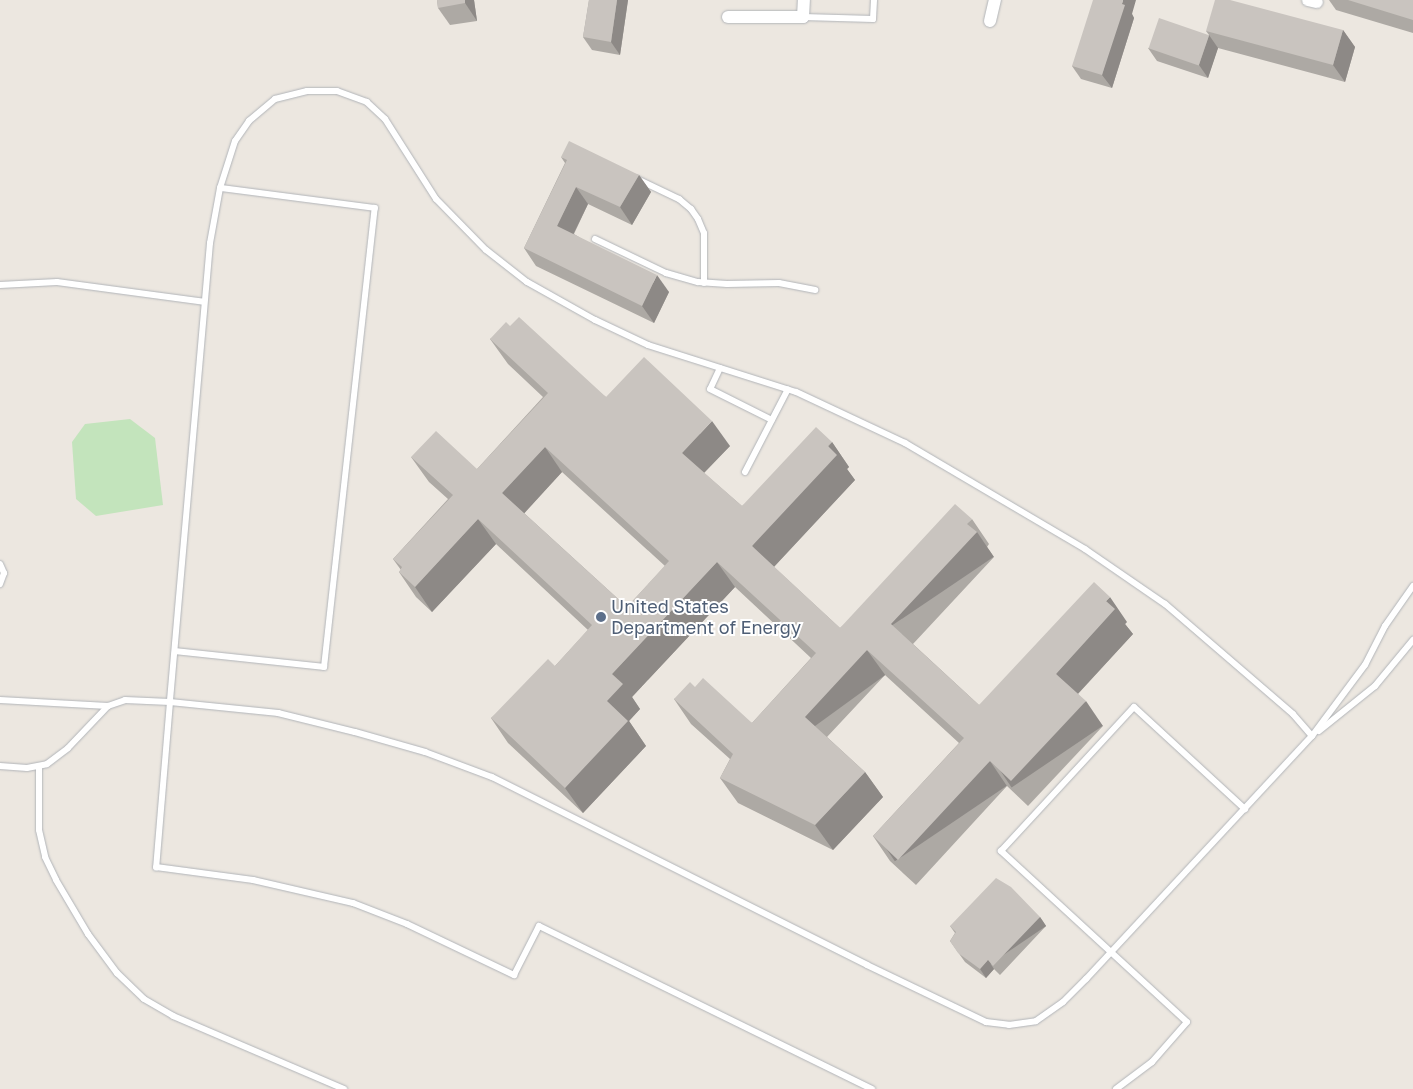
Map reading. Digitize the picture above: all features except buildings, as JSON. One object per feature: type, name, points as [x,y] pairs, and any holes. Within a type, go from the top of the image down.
[{"type":"street","points":[[728,17],[803,17],[804,0]]},
{"type":"street","points":[[990,21],[996,0]]},
{"type":"lane","points":[[803,17],[873,19],[874,0]]},
{"type":"lane","points":[[872,1089],[539,926],[514,975],[406,924],[353,903],[253,880],[156,867],[210,243],[220,188],[235,141],[249,121],[275,98],[307,91],[337,91],[367,102],[385,119],[436,199],[486,250],[527,282],[595,320],[648,344],[788,389],[906,443],[1049,526],[1128,577],[1193,628],[1293,714],[1312,736]]},
{"type":"lane","points":[[626,173],[679,199],[698,219],[704,233],[704,282]]},
{"type":"lane","points":[[175,651],[324,667],[375,208],[220,188]]},
{"type":"lane","points":[[596,239],[666,273],[704,282],[779,283],[815,290]]},
{"type":"lane","points":[[0,285],[57,282],[204,302]]},
{"type":"lane","points":[[720,368],[710,389],[772,420]]},
{"type":"lane","points":[[745,472],[788,389]]},
{"type":"lane","points":[[0,564],[4,573],[0,584]]},
{"type":"lane","points":[[0,700],[108,706],[124,700],[170,702],[278,713],[425,752],[492,777],[867,965],[986,1022],[1009,1025],[1036,1021],[1063,1002],[1245,809],[1312,736],[1365,665],[1385,626],[1413,586]]},
{"type":"lane","points":[[1312,736],[1375,686],[1413,640]]},
{"type":"lane","points":[[0,766],[28,768],[48,764],[68,748],[108,706]]},
{"type":"lane","points":[[1116,1089],[1152,1062],[1187,1022],[1001,851],[1134,707],[1245,809]]},
{"type":"lane","points":[[39,766],[39,830],[45,857],[56,880],[88,934],[117,972],[144,998],[173,1016],[344,1089]]},
{"type":"green space","points":[[130,419],[155,438],[163,505],[96,516],[76,499],[72,442],[85,424]]},
{"type":"place","name":"United States Department of Energy","points":[[601,617]]}]
